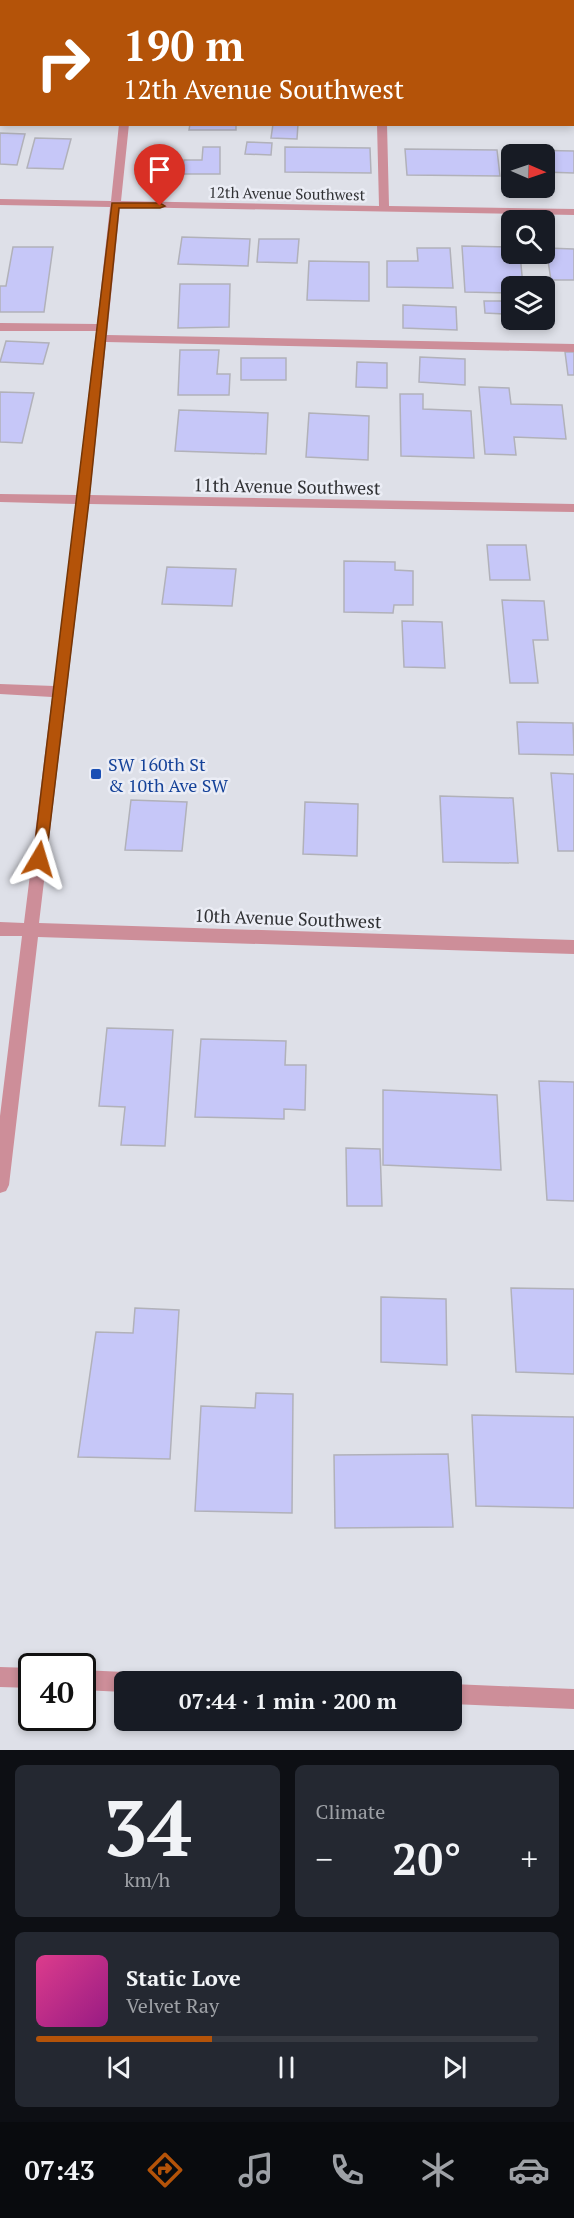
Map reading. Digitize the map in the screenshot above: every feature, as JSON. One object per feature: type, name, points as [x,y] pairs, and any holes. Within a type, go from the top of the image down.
[{"type":"street","points":[[0,1185],[83,501],[124,126]]},
{"type":"street","points":[[382,126],[384,209]]},
{"type":"street","name":"12th Avenue Southwest","points":[[0,202],[574,212]]},
{"type":"street","points":[[0,327],[101,333],[574,348]]},
{"type":"street","name":"11th Avenue Southwest","points":[[0,498],[574,508]]},
{"type":"street","points":[[0,689],[60,692]]},
{"type":"street","name":"10th Avenue Southwest","points":[[0,929],[574,946]]},
{"type":"street","points":[[0,1677],[18,1678]]},
{"type":"street","points":[[96,1681],[114,1682]]},
{"type":"street","points":[[462,1694],[574,1699]]},
{"type":"building","points":[[190,126],[236,126],[236,130],[189,130]]},
{"type":"building","points":[[273,126],[298,126],[297,139],[271,138]]},
{"type":"building","points":[[0,133],[25,134],[17,165],[0,164]]},
{"type":"building","points":[[35,138],[71,139],[63,169],[27,168]]},
{"type":"building","points":[[247,142],[272,143],[271,155],[245,154]]},
{"type":"building","points":[[203,147],[220,147],[220,174],[183,174],[184,160],[202,160]]},
{"type":"building","points":[[285,147],[370,148],[371,173],[285,172]]},
{"type":"building","points":[[405,149],[497,150],[500,176],[407,175]]},
{"type":"building","points":[[555,151],[574,151],[574,173],[555,172]]},
{"type":"building","points":[[182,237],[250,239],[248,266],[178,264]]},
{"type":"building","points":[[259,239],[299,239],[297,263],[257,262]]},
{"type":"building","points":[[462,246],[501,247],[501,264],[521,264],[522,276],[501,276],[501,293],[465,292]]},
{"type":"building","points":[[13,247],[53,247],[44,312],[0,312],[0,286],[6,286]]},
{"type":"building","points":[[417,248],[450,248],[453,288],[387,287],[387,261],[418,261]]},
{"type":"building","points":[[555,248],[574,249],[574,280],[555,280],[555,276],[550,276],[548,264],[555,264]]},
{"type":"building","points":[[309,261],[369,262],[369,301],[307,300]]},
{"type":"building","points":[[180,284],[230,284],[229,327],[178,328]]},
{"type":"building","points":[[484,301],[501,301],[501,314],[485,313]]},
{"type":"building","points":[[403,305],[456,307],[457,330],[403,328]]},
{"type":"building","points":[[6,341],[49,343],[43,364],[0,362]]},
{"type":"building","points":[[180,350],[219,350],[217,374],[230,374],[229,395],[178,395]]},
{"type":"building","points":[[565,352],[574,352],[574,375],[568,375]]},
{"type":"building","points":[[420,357],[465,359],[465,385],[419,382]]},
{"type":"building","points":[[241,358],[286,358],[286,380],[241,380]]},
{"type":"building","points":[[357,362],[387,363],[387,388],[356,387]]},
{"type":"building","points":[[479,387],[509,388],[511,404],[562,405],[566,439],[514,437],[516,455],[485,454]]},
{"type":"building","points":[[0,392],[34,393],[22,443],[0,442]]},
{"type":"building","points":[[400,394],[423,394],[423,409],[471,411],[474,458],[401,456]]},
{"type":"building","points":[[179,410],[268,413],[266,454],[175,451]]},
{"type":"building","points":[[309,413],[369,416],[368,460],[306,457]]},
{"type":"building","points":[[487,545],[526,545],[530,580],[490,580]]},
{"type":"building","points":[[344,561],[395,562],[395,570],[413,571],[413,605],[394,605],[393,613],[344,612]]},
{"type":"building","points":[[167,567],[236,569],[232,606],[162,604]]},
{"type":"building","points":[[502,600],[544,601],[548,640],[533,640],[538,683],[510,683]]},
{"type":"building","points":[[402,621],[442,622],[445,668],[404,667]]},
{"type":"building","points":[[517,722],[573,723],[574,755],[519,754]]},
{"type":"building","points":[[551,773],[574,774],[574,851],[558,851]]},
{"type":"building","points":[[440,796],[513,798],[518,863],[443,862]]},
{"type":"building","points":[[131,800],[187,802],[182,851],[125,850]]},
{"type":"building","points":[[305,802],[358,804],[357,856],[303,854]]},
{"type":"building","points":[[107,1028],[173,1030],[165,1146],[121,1145],[125,1107],[99,1106]]},
{"type":"building","points":[[201,1039],[286,1041],[285,1065],[306,1065],[305,1110],[284,1109],[284,1119],[195,1117]]},
{"type":"building","points":[[539,1081],[574,1082],[574,1201],[547,1200]]},
{"type":"building","points":[[383,1090],[497,1095],[501,1170],[383,1165]]},
{"type":"building","points":[[346,1148],[380,1149],[382,1206],[347,1206]]},
{"type":"building","points":[[511,1288],[574,1289],[574,1374],[516,1372]]},
{"type":"building","points":[[381,1297],[446,1299],[447,1365],[381,1362]]},
{"type":"building","points":[[135,1308],[179,1310],[170,1459],[78,1457],[96,1332],[133,1333]]},
{"type":"building","points":[[256,1393],[293,1394],[292,1513],[195,1511],[201,1406],[255,1408]]},
{"type":"building","points":[[472,1415],[574,1417],[574,1508],[476,1506]]},
{"type":"building","points":[[448,1454],[453,1527],[335,1528],[334,1455]]},
{"type":"place","name":"SW 160th St & 10th Ave SW","points":[[96,774]]},
{"type":"route","points":[[39,859],[83,501],[115,205],[160,206]]}]
